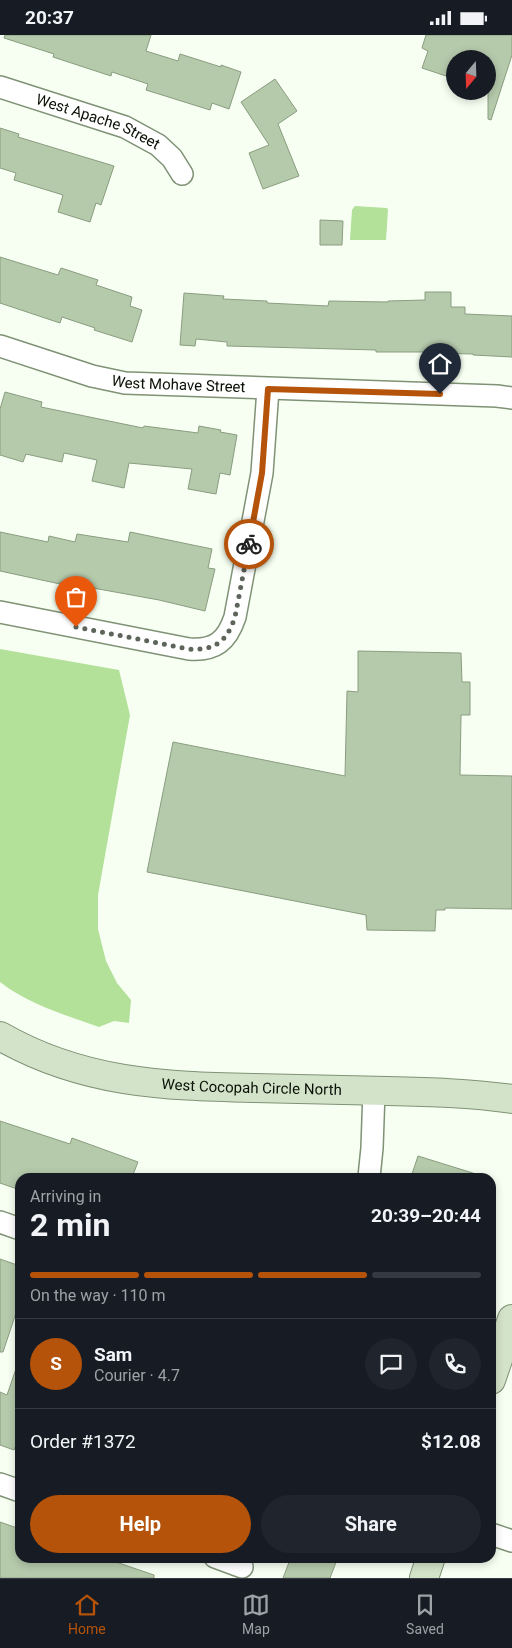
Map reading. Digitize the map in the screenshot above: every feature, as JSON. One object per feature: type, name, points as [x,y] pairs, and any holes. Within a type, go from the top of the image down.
[{"type":"street","name":"West Apache Street","points":[[0,87],[125,127],[141,134],[158,145],[172,158],[182,174]]},
{"type":"street","name":"West Mohave Street","points":[[0,346],[92,376],[125,383],[512,398]]},
{"type":"street","points":[[0,612],[189,649],[200,650],[218,644],[226,637],[235,617],[262,473],[268,389]]},
{"type":"street","name":"West Cocopah Circle North","points":[[0,1036],[33,1053],[60,1063],[143,1083],[202,1087],[454,1093],[512,1099]]},
{"type":"street","points":[[369,1173],[374,1091]]},
{"type":"street","points":[[0,1222],[15,1227]]},
{"type":"street","points":[[496,1365],[512,1319]]},
{"type":"street","points":[[0,1484],[15,1489]]},
{"type":"street","points":[[496,1536],[512,1541]]},
{"type":"street","points":[[424,1578],[429,1563]]},
{"type":"green space","points":[[355,206],[387,208],[386,240],[350,240],[352,210]]},
{"type":"green space","points":[[0,649],[119,670],[130,715],[98,895],[98,929],[106,961],[117,983],[131,1000],[129,1023],[114,1021],[99,1027],[35,1003],[22,997],[0,982]]},
{"type":"building","points":[[5,35],[151,35],[146,51],[178,61],[180,54],[241,72],[229,109],[212,103],[210,110],[146,90],[148,84],[112,72],[111,76],[53,57],[54,54],[4,38]]},
{"type":"building","points":[[426,35],[512,35],[512,55],[491,120],[488,119],[488,100],[496,100],[496,50],[446,50],[446,76],[422,68],[428,51],[422,48]]},
{"type":"building","points":[[275,79],[297,111],[278,124],[299,176],[263,189],[249,153],[269,145],[241,102]]},
{"type":"building","points":[[0,128],[19,134],[18,137],[114,166],[101,205],[96,203],[90,222],[58,212],[63,195],[14,180],[16,173],[0,168]]},
{"type":"building","points":[[320,220],[343,221],[342,245],[320,245]]},
{"type":"building","points":[[0,257],[58,275],[61,268],[98,280],[96,285],[132,297],[130,306],[142,310],[132,342],[62,317],[60,323],[0,303]]},
{"type":"building","points":[[425,292],[451,292],[451,307],[465,307],[465,314],[512,316],[512,357],[424,352],[376,352],[376,350],[227,346],[227,342],[196,339],[195,346],[180,345],[184,293],[224,296],[223,299],[267,301],[267,303],[328,306],[329,301],[388,302],[425,300]]},
{"type":"building","points":[[5,392],[42,402],[41,407],[143,428],[144,426],[198,433],[199,426],[237,435],[230,475],[220,473],[216,494],[188,489],[192,469],[129,463],[124,488],[92,481],[97,460],[64,453],[62,462],[26,454],[23,462],[0,455],[0,409]]},
{"type":"building","points":[[0,532],[48,542],[49,536],[75,542],[77,534],[128,542],[130,532],[212,549],[208,568],[215,569],[205,611],[159,600],[60,582],[60,584],[0,571]]},
{"type":"building","points":[[358,651],[461,653],[462,682],[470,682],[470,715],[461,715],[460,775],[512,776],[512,909],[445,908],[445,910],[436,910],[435,931],[367,930],[366,915],[147,872],[173,742],[345,776],[347,691],[358,692]]},
{"type":"building","points":[[0,1121],[70,1144],[72,1138],[138,1162],[134,1173],[15,1173],[15,1188],[0,1183]]},
{"type":"building","points":[[418,1156],[473,1173],[412,1173]]},
{"type":"building","points":[[0,1259],[15,1264],[15,1316],[3,1352],[0,1352]]},
{"type":"building","points":[[15,1372],[14,1450],[0,1445],[0,1392],[7,1395]]},
{"type":"building","points":[[0,1522],[15,1527],[15,1563],[119,1563],[154,1575],[154,1578],[0,1578]]},
{"type":"building","points":[[289,1563],[336,1563],[330,1578],[283,1578]]},
{"type":"way so far","points":[[76,627],[189,649],[200,650],[210,648],[226,637],[232,627],[249,544]]},
{"type":"route","points":[[249,544],[262,473],[268,389],[440,394]]}]
